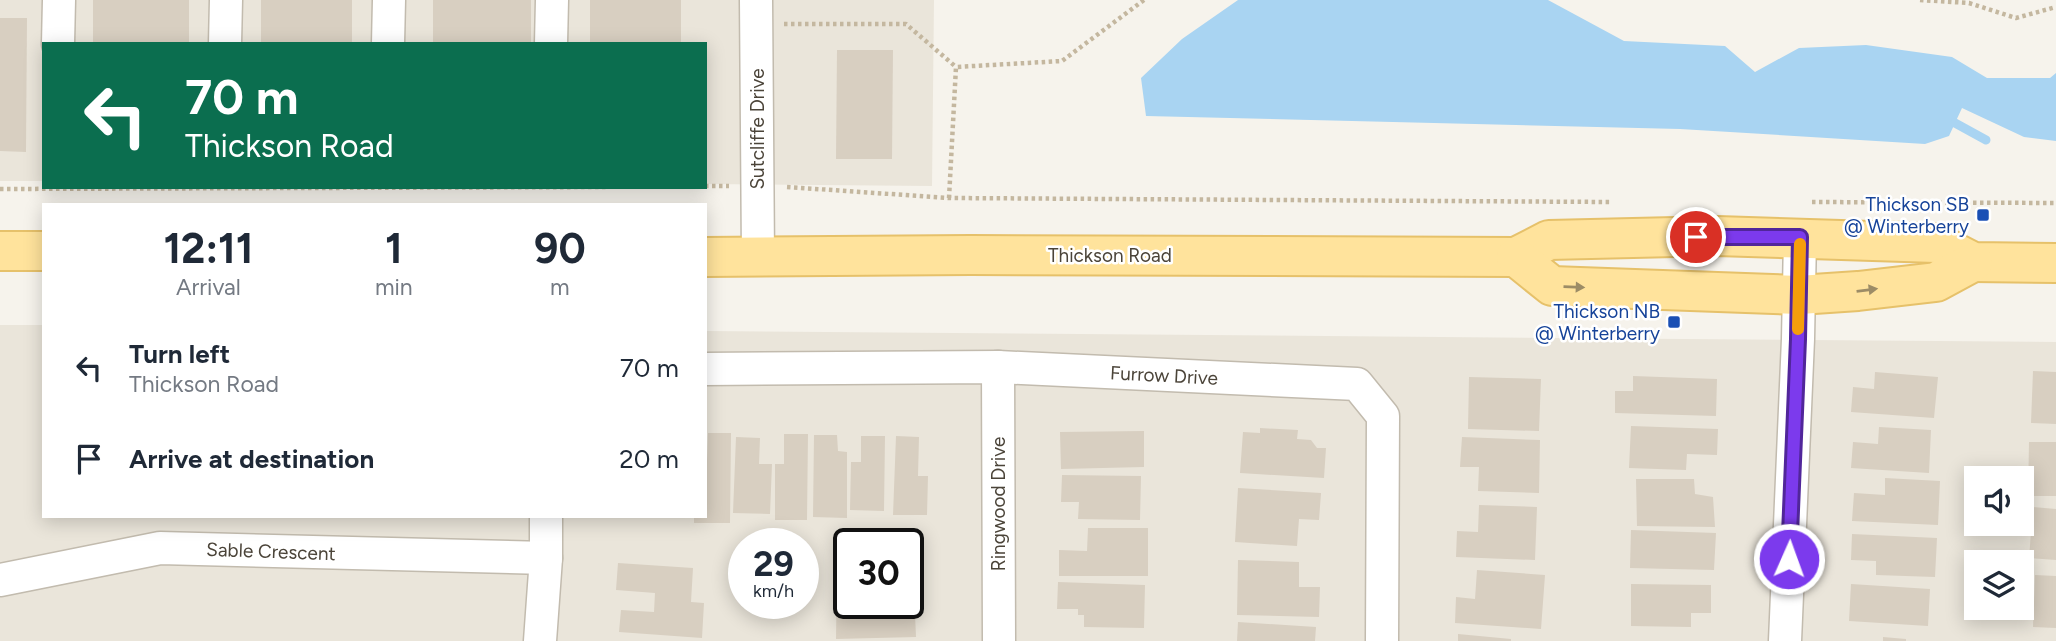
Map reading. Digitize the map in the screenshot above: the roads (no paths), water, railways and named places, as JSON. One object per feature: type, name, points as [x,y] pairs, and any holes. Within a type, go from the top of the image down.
[{"type":"main road","name":"Thickson Road","points":[[707,257],[1516,257],[1549,240],[1717,236],[1800,220],[1936,243],[1973,262],[2056,263]]},
{"type":"main road","points":[[0,251],[42,251]]},
{"type":"main road","name":"Thickson Road","points":[[1516,257],[1552,286],[1799,295],[1936,282],[1973,262]]},
{"type":"street","points":[[58,42],[59,0]]},
{"type":"street","points":[[225,42],[226,0]]},
{"type":"street","points":[[388,42],[389,0]]},
{"type":"street","points":[[551,42],[552,0]]},
{"type":"street","name":"Sutcliffe Drive","points":[[756,12],[758,257]]},
{"type":"street","points":[[1785,641],[1800,220]]},
{"type":"street","name":"Furrow Drive","points":[[707,369],[998,367],[1357,384],[1383,416],[1382,641]]},
{"type":"street","name":"Ringwood Drive","points":[[998,367],[999,641]]},
{"type":"street","points":[[540,641],[546,558],[545,518]]},
{"type":"street","name":"Sable Crescent","points":[[0,580],[160,548],[546,558]]},
{"type":"water","points":[[1238,0],[1548,0],[1624,41],[1725,46],[1755,72],[1799,48],[1866,45],[1952,57],[1987,78],[2050,78],[2056,73],[2056,141],[2024,137],[1962,108],[1949,136],[1925,144],[1680,129],[1146,116],[1141,78],[1182,39]]},
{"type":"waterway","points":[[1955,123],[1986,140]]},
{"type":"place","name":"Thickson SB @ Winterberry","points":[[1983,215]]},
{"type":"place","name":"Thickson NB @ Winterberry","points":[[1674,322]]}]
